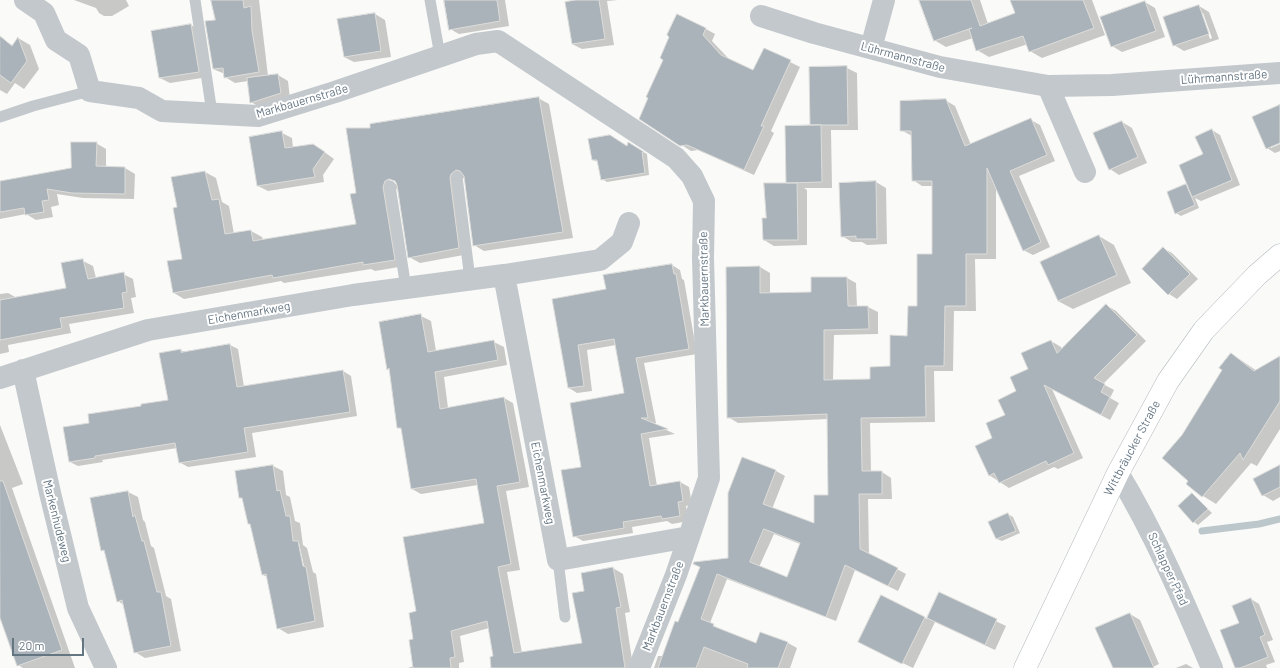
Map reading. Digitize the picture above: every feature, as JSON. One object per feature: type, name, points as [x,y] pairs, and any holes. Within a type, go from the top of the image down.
[{"type":"main road","name":"Wittbräucker Straße","points":[[1025,668],[1118,472],[1168,381],[1186,353],[1222,310],[1280,255]]},
{"type":"street","points":[[24,0],[44,13],[56,40],[79,55],[90,91]]},
{"type":"street","points":[[870,48],[884,0]]},
{"type":"street","name":"Lührmannstraße","points":[[761,16],[814,34],[940,67],[1048,86],[1112,85],[1280,73]]},
{"type":"street","name":"Markbauernstraße","points":[[90,91],[139,98],[162,111],[258,116],[335,92],[476,44],[498,41],[676,158],[692,176],[704,201],[703,258],[709,478],[676,575],[638,668]]},
{"type":"street","points":[[1048,86],[1085,172]]},
{"type":"street","name":"Eichenmarkweg","points":[[0,378],[148,330],[353,295],[504,275],[600,260],[622,242],[629,223]]},
{"type":"street","name":"Eichenmarkweg","points":[[504,275],[558,560]]},
{"type":"street","name":"Markenhudeweg","points":[[23,370],[50,493],[78,608],[106,668]]},
{"type":"street","name":"Schlapper Pfad","points":[[1118,472],[1137,503],[1192,620],[1212,668]]},
{"type":"street","points":[[558,560],[688,537]]},
{"type":"lane","points":[[195,0],[212,114]]},
{"type":"lane","points":[[430,0],[440,56]]},
{"type":"lane","name":"Markbauernstraße","points":[[0,117],[32,106],[90,91]]},
{"type":"lane","points":[[458,177],[470,279]]},
{"type":"lane","points":[[390,186],[406,288]]},
{"type":"lane","points":[[558,560],[565,617]]},
{"type":"building","points":[[211,0],[243,0],[244,8],[251,6],[252,31],[259,72],[224,78],[223,68],[213,69],[205,21],[215,20]]},
{"type":"building","points":[[444,0],[497,0],[500,21],[449,30]]},
{"type":"building","points":[[576,0],[599,0],[605,39],[572,44],[565,2]]},
{"type":"building","points":[[919,0],[971,0],[980,26],[1015,13],[1010,0],[1083,0],[1094,28],[1029,52],[1023,36],[976,51],[969,29],[934,41]]},
{"type":"building","points":[[1145,1],[1156,31],[1111,47],[1100,17]]},
{"type":"building","points":[[1199,5],[1209,34],[1173,46],[1163,17]]},
{"type":"building","points":[[375,13],[381,51],[344,57],[337,19]]},
{"type":"building","points":[[677,14],[706,28],[703,35],[721,55],[753,70],[764,48],[791,60],[761,126],[764,126],[744,170],[687,145],[680,146],[639,119],[648,98],[646,97],[663,60],[660,58],[669,37],[667,35]]},
{"type":"building","points":[[191,24],[199,72],[159,78],[151,31]]},
{"type":"building","points":[[0,36],[12,46],[18,37],[27,61],[11,83],[0,75]]},
{"type":"building","points":[[847,66],[848,125],[810,125],[809,67]]},
{"type":"building","points":[[278,74],[281,93],[250,103],[247,78]]},
{"type":"building","points":[[539,97],[563,232],[473,246],[464,176],[460,171],[456,170],[451,174],[450,178],[459,248],[408,258],[397,185],[395,181],[389,179],[385,181],[383,187],[395,260],[363,265],[363,262],[273,278],[272,275],[173,293],[167,261],[182,259],[173,208],[177,207],[171,177],[205,171],[212,200],[219,199],[225,234],[251,230],[253,241],[356,224],[350,194],[356,193],[346,128],[370,128],[370,124]]},
{"type":"building","points":[[946,99],[965,146],[1031,118],[1047,155],[1010,171],[1041,242],[1023,251],[987,168],[987,254],[966,254],[966,306],[945,306],[944,366],[925,366],[926,417],[861,418],[862,471],[882,471],[882,494],[859,494],[860,549],[898,568],[888,586],[845,565],[826,617],[717,574],[701,619],[714,624],[713,626],[756,643],[760,632],[788,642],[778,668],[747,668],[748,664],[704,647],[696,668],[658,668],[675,621],[678,622],[700,567],[693,564],[694,562],[728,558],[728,493],[742,457],[776,470],[763,504],[814,523],[814,495],[828,495],[827,414],[727,418],[726,267],[760,266],[760,293],[811,292],[811,277],[847,277],[848,306],[868,306],[869,329],[824,330],[824,380],[870,379],[870,367],[890,366],[890,335],[907,336],[908,306],[917,306],[917,254],[932,254],[932,181],[912,181],[911,131],[900,131],[900,101]],"holes":[[[764,529],[800,543],[787,577],[750,562]]]},
{"type":"building","points":[[1280,105],[1280,143],[1266,149],[1252,117]]},
{"type":"building","points":[[1122,121],[1138,157],[1109,170],[1093,133]]},
{"type":"building","points":[[821,125],[822,182],[786,183],[785,126]]},
{"type":"building","points":[[1212,129],[1232,180],[1192,197],[1179,165],[1203,154],[1195,137]]},
{"type":"building","points":[[282,131],[285,148],[313,144],[325,152],[313,169],[315,177],[257,186],[249,137]]},
{"type":"building","points":[[610,135],[627,146],[628,142],[644,152],[642,152],[645,173],[601,180],[597,160],[592,160],[588,139]]},
{"type":"building","points":[[71,142],[97,142],[96,166],[125,167],[125,194],[72,193],[47,189],[49,200],[42,201],[44,212],[25,215],[24,208],[0,212],[0,181],[71,168]]},
{"type":"building","points":[[876,181],[877,239],[856,239],[856,236],[841,237],[839,183]]},
{"type":"building","points":[[764,183],[797,183],[798,240],[763,240],[762,218],[766,218]]},
{"type":"building","points":[[1186,184],[1195,205],[1175,214],[1167,192]]},
{"type":"building","points":[[1099,235],[1117,275],[1058,301],[1040,262]]},
{"type":"building","points":[[1163,247],[1190,274],[1168,295],[1142,269]]},
{"type":"building","points":[[83,259],[88,279],[124,272],[127,292],[122,293],[124,308],[60,318],[62,328],[0,340],[0,300],[66,288],[61,263]]},
{"type":"building","points":[[672,264],[674,274],[676,274],[689,349],[636,358],[648,418],[641,418],[668,429],[641,434],[650,486],[680,481],[683,501],[678,502],[680,516],[662,519],[661,516],[623,522],[624,528],[573,537],[561,470],[581,467],[570,403],[624,393],[614,339],[578,345],[584,386],[568,388],[552,299],[606,289],[603,275]]},
{"type":"building","points":[[1106,304],[1137,335],[1094,378],[1105,384],[1101,392],[1110,397],[1101,415],[1044,385],[1074,453],[1048,465],[1046,461],[999,483],[994,473],[989,476],[975,446],[992,438],[986,423],[1005,415],[998,400],[1016,391],[1010,377],[1028,369],[1021,353],[1051,340],[1057,353]]},
{"type":"building","points":[[421,314],[428,352],[494,340],[498,360],[435,372],[440,409],[504,397],[520,482],[497,486],[511,564],[498,567],[514,653],[582,643],[572,593],[584,591],[581,573],[613,567],[621,607],[616,608],[625,668],[491,668],[490,657],[493,656],[487,621],[451,631],[455,657],[450,658],[451,668],[413,668],[409,640],[413,639],[409,613],[416,611],[403,537],[484,523],[476,479],[411,489],[401,428],[397,428],[389,368],[387,370],[379,322]]},
{"type":"building","points":[[230,344],[237,387],[343,370],[350,412],[244,428],[248,452],[179,463],[175,443],[95,456],[95,458],[69,462],[63,427],[89,423],[88,414],[141,406],[141,404],[168,400],[159,353],[181,349],[181,352]]},
{"type":"building","points":[[1231,353],[1254,371],[1280,356],[1280,401],[1243,460],[1240,453],[1202,497],[1186,484],[1188,481],[1162,458],[1182,435],[1222,370],[1219,368]]},
{"type":"building","points":[[273,465],[277,491],[280,490],[286,516],[290,516],[293,541],[298,541],[303,566],[306,567],[315,621],[277,629],[266,574],[262,575],[250,524],[248,524],[242,498],[239,498],[235,471]]},
{"type":"building","points":[[1280,465],[1280,487],[1262,496],[1253,479]]},
{"type":"building","points":[[0,481],[3,481],[62,650],[17,666],[0,618]]},
{"type":"building","points":[[128,491],[133,517],[135,515],[142,541],[144,541],[157,592],[161,592],[171,646],[134,653],[122,600],[117,602],[104,550],[101,551],[90,498]]},
{"type":"building","points":[[1192,493],[1208,509],[1193,523],[1178,506]]},
{"type":"building","points":[[1008,513],[1016,531],[996,539],[988,522]]},
{"type":"building","points":[[939,592],[997,619],[985,645],[927,618]]},
{"type":"building","points":[[881,595],[925,617],[902,664],[858,642]]},
{"type":"building","points":[[1251,598],[1265,635],[1260,637],[1268,657],[1240,668],[1235,668],[1220,630],[1239,623],[1232,606]]},
{"type":"building","points":[[1130,613],[1154,668],[1113,668],[1095,628]]},
{"type":"waterway","points":[[1202,531],[1259,524],[1280,519]]}]
